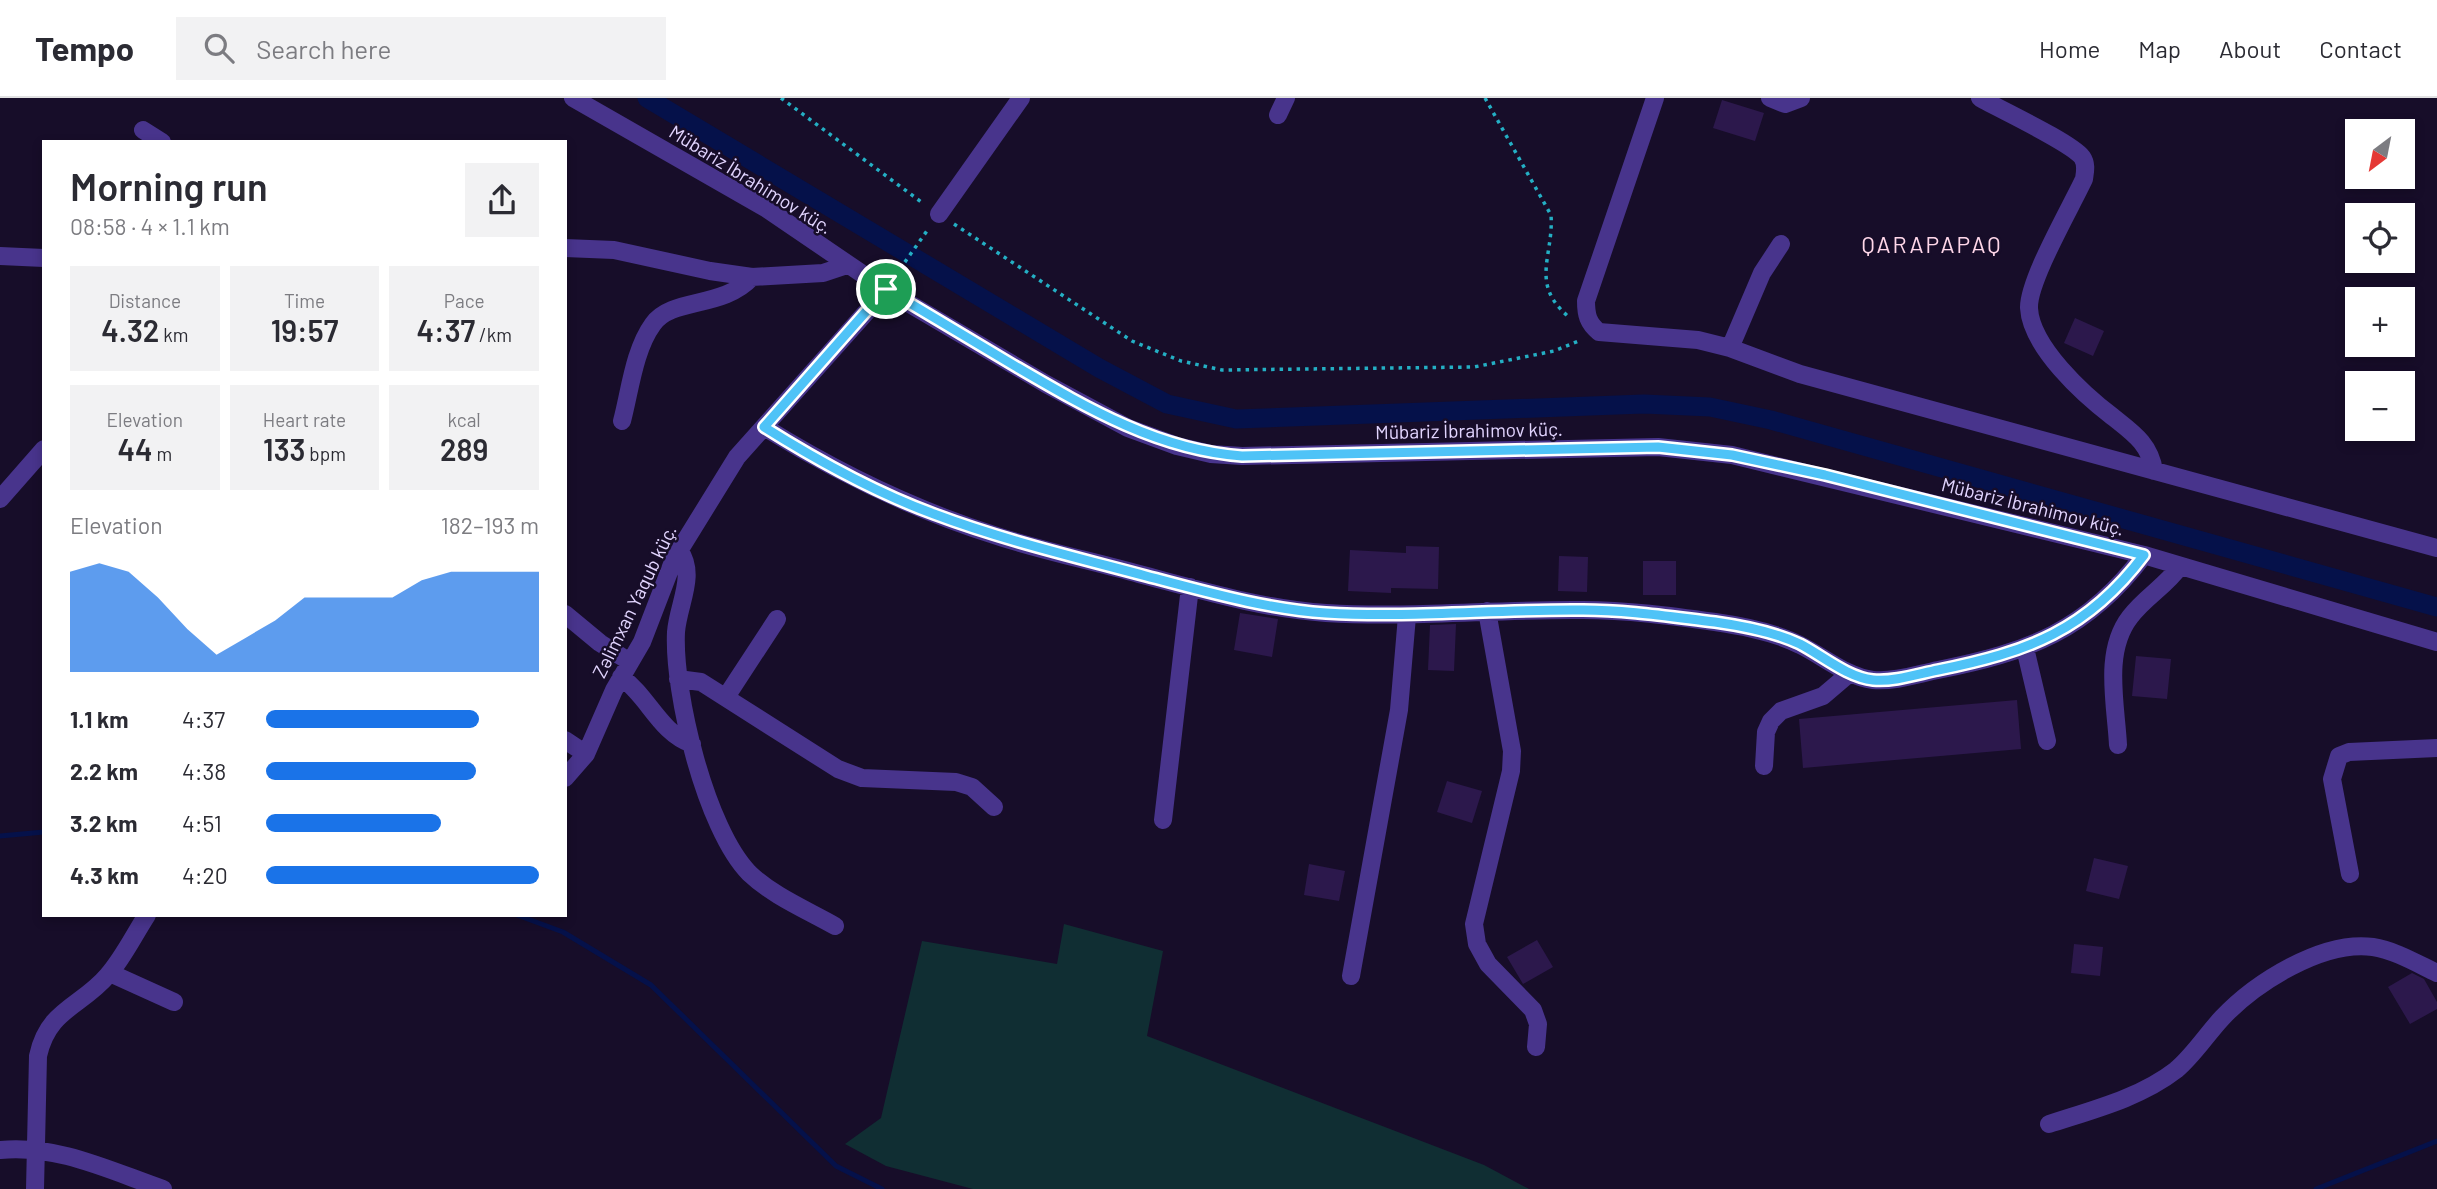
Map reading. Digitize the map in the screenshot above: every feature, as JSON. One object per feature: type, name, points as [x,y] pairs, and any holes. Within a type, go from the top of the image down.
[{"type":"street","name":"Mübariz İbrahimov küç.","points":[[573,98],[767,209],[886,289],[1046,384],[1128,428],[1177,446],[1211,454],[1255,456],[1658,447],[1732,455],[2144,555],[2437,642]]},
{"type":"street","points":[[939,214],[1021,98]]},
{"type":"street","points":[[1655,98],[1586,301],[1586,315],[1599,332],[1699,340],[1730,348],[1800,374],[2437,548]]},
{"type":"street","points":[[1770,98],[1785,104],[1801,98]]},
{"type":"street","points":[[1980,98],[2068,147],[2082,157],[2086,164],[2084,179],[2036,280],[2029,308],[2036,329],[2053,361],[2087,397],[2148,448],[2154,471]]},
{"type":"street","points":[[143,130],[159,140]]},
{"type":"street","points":[[1730,348],[1762,273],[1781,244]]},
{"type":"street","points":[[567,248],[614,250],[710,271],[752,277],[809,275],[848,265]]},
{"type":"street","points":[[0,256],[42,258]]},
{"type":"street","points":[[622,421],[640,353],[654,321],[667,312],[730,295],[752,277]]},
{"type":"street","name":"Zəlimxan Yaqub küç.","points":[[567,776],[586,754],[626,669],[649,628],[679,550],[737,457],[886,289]]},
{"type":"street","points":[[764,427],[816,459],[931,513],[999,537],[1190,587],[1265,604],[1322,613],[1407,616],[1487,611],[1587,610],[1717,622],[1771,633],[1798,643],[1850,673],[1872,680],[1900,678],[2025,648],[2057,634],[2124,582],[2144,555]]},
{"type":"street","points":[[0,499],[42,451]]},
{"type":"street","points":[[679,550],[687,564],[676,631],[678,679],[685,724],[721,830],[738,860],[772,890],[835,926]]},
{"type":"street","points":[[2118,746],[2113,663],[2119,639],[2130,617],[2170,581],[2180,566]]},
{"type":"street","points":[[1163,820],[1190,587]]},
{"type":"street","points":[[1487,611],[1512,751],[1511,771],[1474,924],[1477,944],[1488,964],[1533,1010],[1538,1024],[1536,1047]]},
{"type":"street","points":[[567,616],[626,669],[632,685],[669,732],[692,744]]},
{"type":"street","points":[[1351,976],[1397,724],[1407,616]]},
{"type":"street","points":[[726,697],[777,619]]},
{"type":"street","points":[[2025,648],[2047,741]]},
{"type":"street","points":[[1764,766],[1766,732],[1771,720],[1781,711],[1823,696],[1850,673]]},
{"type":"street","points":[[678,679],[701,682],[838,769],[862,778],[956,782],[972,787],[994,807]]},
{"type":"street","points":[[567,741],[586,754]]},
{"type":"street","points":[[2350,874],[2332,779],[2339,756],[2349,752],[2437,748]]},
{"type":"street","points":[[35,1189],[38,1056],[41,1041],[60,1013],[99,986],[110,973],[146,917]]},
{"type":"street","points":[[2049,1124],[2111,1104],[2149,1087],[2177,1069],[2224,1016],[2250,993],[2280,972],[2322,954],[2373,947],[2437,973]]},
{"type":"street","points":[[110,973],[174,1002]]},
{"type":"street","points":[[0,1150],[36,1149],[72,1158],[163,1189]]},
{"type":"path","points":[[781,98],[939,214],[1132,341],[1181,361],[1222,370],[1474,367],[1554,351],[1599,332]]},
{"type":"path","points":[[1485,98],[1551,215],[1552,228],[1545,266],[1546,289],[1559,309],[1574,321],[1599,332]]},
{"type":"path","points":[[886,289],[939,214]]},
{"type":"green space","points":[[1064,924],[1163,951],[1147,1036],[1484,1165],[1529,1189],[973,1189],[886,1166],[845,1144],[881,1118],[922,941],[1057,964]]},
{"type":"building","points":[[1722,100],[1764,113],[1755,141],[1713,128]]},
{"type":"building","points":[[2075,318],[2104,331],[2093,356],[2064,343]]},
{"type":"building","points":[[1406,546],[1439,547],[1438,589],[1391,588],[1391,593],[1348,591],[1350,550],[1406,553]]},
{"type":"building","points":[[1559,556],[1588,557],[1587,592],[1558,591]]},
{"type":"building","points":[[1643,561],[1676,561],[1676,595],[1643,595]]},
{"type":"building","points":[[1240,613],[1278,619],[1272,657],[1234,650]]},
{"type":"building","points":[[1456,624],[1454,671],[1428,670],[1430,625]]},
{"type":"building","points":[[2136,656],[2171,659],[2167,699],[2132,696]]},
{"type":"building","points":[[2017,700],[2021,749],[1803,768],[1799,719]]},
{"type":"building","points":[[1447,781],[1482,791],[1472,823],[1437,812]]},
{"type":"building","points":[[2094,858],[2128,866],[2119,899],[2086,891]]},
{"type":"building","points":[[1309,864],[1345,871],[1339,901],[1304,895]]},
{"type":"building","points":[[1537,940],[1553,967],[1523,984],[1507,957]]},
{"type":"building","points":[[2074,944],[2103,947],[2100,976],[2071,973]]},
{"type":"building","points":[[2412,973],[2424,979],[2437,1002],[2437,1009],[2410,1024],[2388,987]]},
{"type":"waterway","points":[[647,98],[1099,368],[1167,404],[1236,419],[1644,404],[1710,407],[1771,420],[2437,607]]},
{"type":"waterway","points":[[0,836],[42,832]]},
{"type":"waterway","points":[[522,917],[563,932],[651,985],[836,1166],[882,1189]]},
{"type":"waterway","points":[[2316,1189],[2437,1141]]},
{"type":"district","name":"QARAPAPAQ","points":[[1932,244]]},
{"type":"route","points":[[886,289],[1046,384],[1128,428],[1177,446],[1211,454],[1242,456],[1658,447],[1732,455],[1825,475],[2144,555],[2124,582],[2057,634],[2025,648],[1966,664],[1900,678],[1872,680],[1850,673],[1798,643],[1771,633],[1717,622],[1587,610],[1487,611],[1407,616],[1322,613],[1265,604],[999,537],[931,513],[816,459],[764,427],[886,289]]}]
